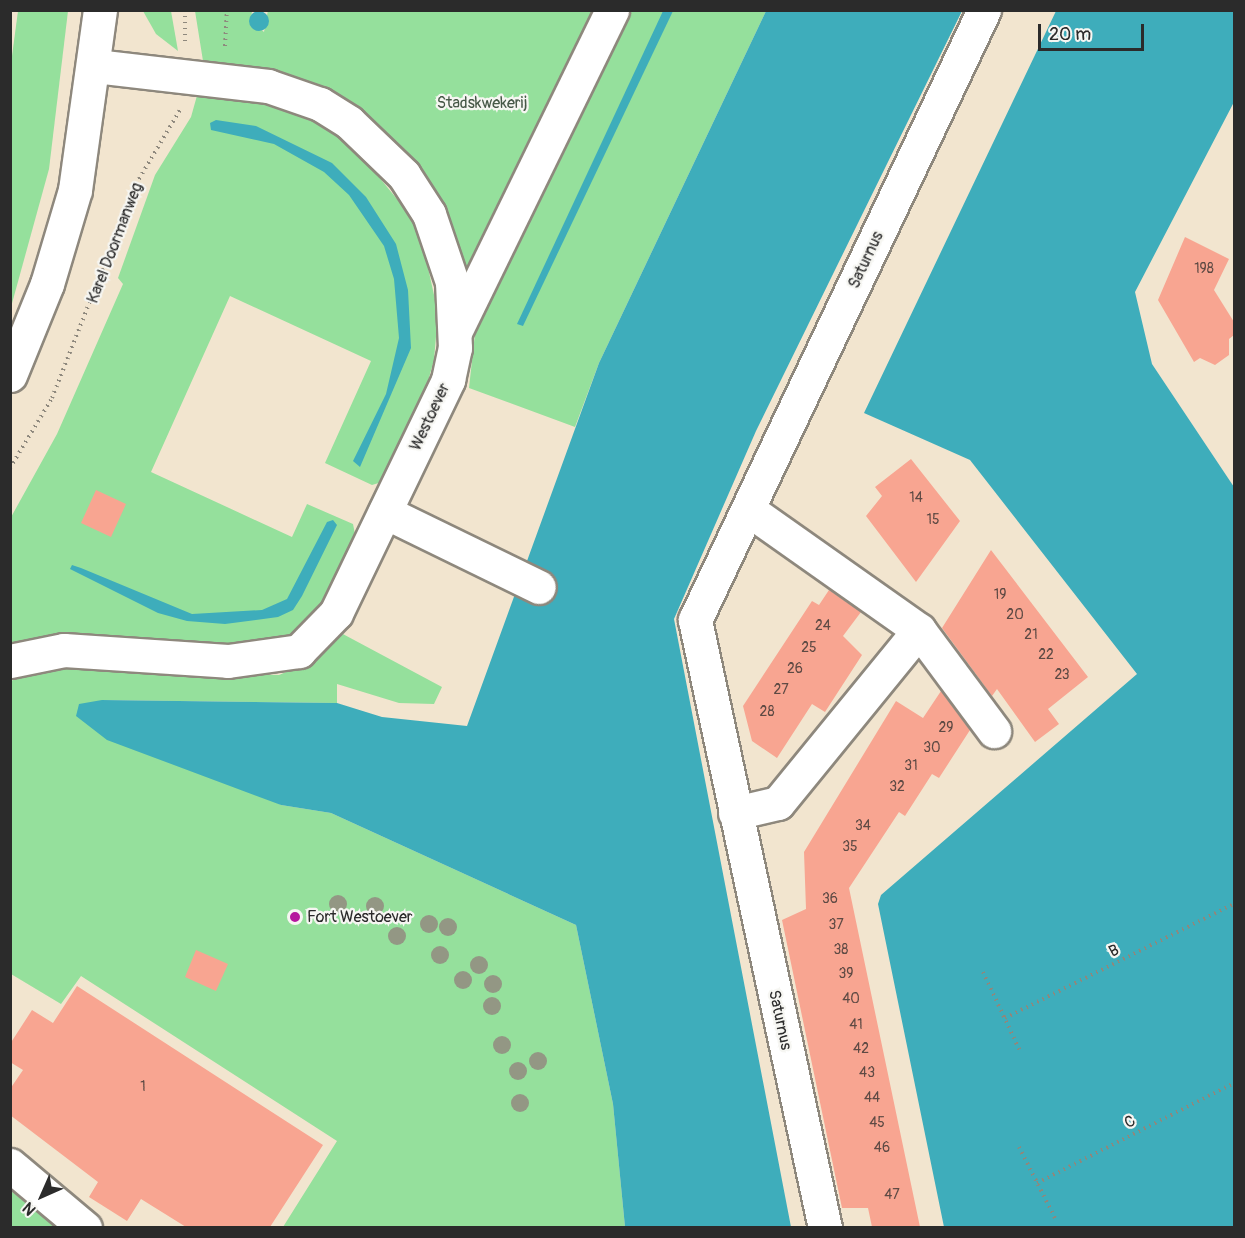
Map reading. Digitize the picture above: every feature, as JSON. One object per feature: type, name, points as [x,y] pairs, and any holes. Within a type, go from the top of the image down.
[{"type":"street","points":[[10,375],[47,284],[75,190],[95,66],[100,10]]},
{"type":"street","points":[[456,332],[612,10]]},
{"type":"street","name":"Saturnus","points":[[825,1227],[695,620],[984,10]]},
{"type":"street","name":"Westoever","points":[[10,661],[64,650],[228,661],[299,651],[330,623],[385,512],[448,380],[456,332],[443,246],[404,175],[376,145],[349,122],[302,97],[242,81],[95,66]]},
{"type":"street","points":[[749,510],[919,630],[994,731]]},
{"type":"street","points":[[385,512],[538,587]]},
{"type":"street","points":[[735,813],[778,803],[919,630]]},
{"type":"street","points":[[10,1165],[85,1227]]},
{"type":"path","name":"Karel Doormanweg","points":[[10,468],[52,398],[136,184],[182,106],[186,76],[185,10]]},
{"type":"path","name":"B","points":[[1005,1018],[1234,904]]},
{"type":"path","points":[[983,972],[1020,1051]]},
{"type":"path","name":"C","points":[[1037,1183],[1234,1083]]},
{"type":"path","points":[[1019,1147],[1055,1218]]},
{"type":"green space","name":"Stadskwekerij","points":[[268,10],[766,11],[599,363],[575,427],[469,388],[476,324],[426,182],[397,144],[323,89],[277,72],[203,61],[195,11],[252,11],[251,20],[264,32]]},
{"type":"green space","points":[[18,11],[68,11],[49,169],[11,307],[10,71]]},
{"type":"green space","points":[[143,11],[171,11],[178,51],[156,34]]},
{"type":"green space","points":[[198,92],[271,103],[320,125],[356,149],[401,204],[421,236],[438,313],[434,360],[421,406],[385,481],[372,485],[325,463],[371,361],[230,296],[151,472],[292,537],[307,504],[353,524],[356,539],[328,595],[288,638],[264,645],[11,649],[10,519],[57,434],[123,284],[118,278],[155,175],[191,117]]},
{"type":"green space","points":[[341,633],[442,687],[434,704],[399,703],[337,684],[337,703],[102,700],[281,805],[331,813],[576,925],[613,1104],[625,1227],[283,1227],[337,1141],[81,976],[61,1004],[11,974],[11,681],[33,671],[68,668],[279,675],[319,658]]},
{"type":"green space","points":[[11,1191],[56,1227],[11,1227]]},
{"type":"water","points":[[259,11],[266,14],[269,21],[266,28],[259,31],[252,28],[249,21],[252,14]]},
{"type":"water","points":[[663,11],[673,11],[523,326],[517,324]]},
{"type":"water","points":[[766,11],[962,11],[756,431],[674,619],[791,1227],[625,1227],[613,1104],[576,925],[331,813],[281,805],[107,740],[76,716],[79,704],[102,700],[337,703],[382,717],[467,726],[599,363]]},
{"type":"water","points":[[1056,11],[1234,11],[1234,102],[1135,292],[1152,364],[1234,487],[1234,1227],[944,1227],[878,904],[881,895],[1137,674],[970,460],[864,413]]},
{"type":"water","points":[[216,120],[256,126],[332,163],[366,197],[396,244],[408,290],[411,348],[360,467],[353,461],[386,394],[399,338],[394,279],[384,246],[349,195],[324,172],[274,144],[211,130],[210,123]]},
{"type":"water","points":[[333,520],[337,525],[302,596],[293,610],[278,617],[225,624],[187,621],[158,613],[70,569],[72,565],[81,568],[192,614],[262,610],[287,599],[327,522]]},
{"type":"building","points":[[1185,237],[1229,259],[1214,290],[1234,322],[1234,335],[1229,339],[1229,355],[1215,365],[1200,358],[1194,362],[1158,300]]},
{"type":"building","points":[[911,459],[960,521],[916,582],[866,516],[882,496],[875,487]]},
{"type":"building","points":[[96,490],[126,504],[111,537],[81,523]]},
{"type":"building","points":[[991,550],[1088,677],[1048,709],[1059,724],[1035,742],[997,689],[992,696],[942,628]]},
{"type":"building","points":[[829,590],[861,612],[843,636],[862,655],[825,712],[812,704],[777,758],[752,741],[743,706],[812,601],[819,605]]},
{"type":"building","points":[[941,691],[970,730],[939,778],[932,774],[905,816],[899,812],[849,888],[920,1227],[872,1227],[868,1208],[842,1208],[782,920],[806,909],[804,852],[896,701],[923,718]]},
{"type":"building","points":[[196,950],[228,964],[216,991],[185,977]]},
{"type":"building","points":[[77,986],[323,1145],[270,1227],[186,1227],[141,1199],[127,1221],[89,1197],[98,1182],[10,1115],[10,1089],[23,1070],[10,1062],[10,1044],[32,1010],[53,1023]]},
{"type":"place","name":"Fort Westoever","points":[[295,917]]}]
